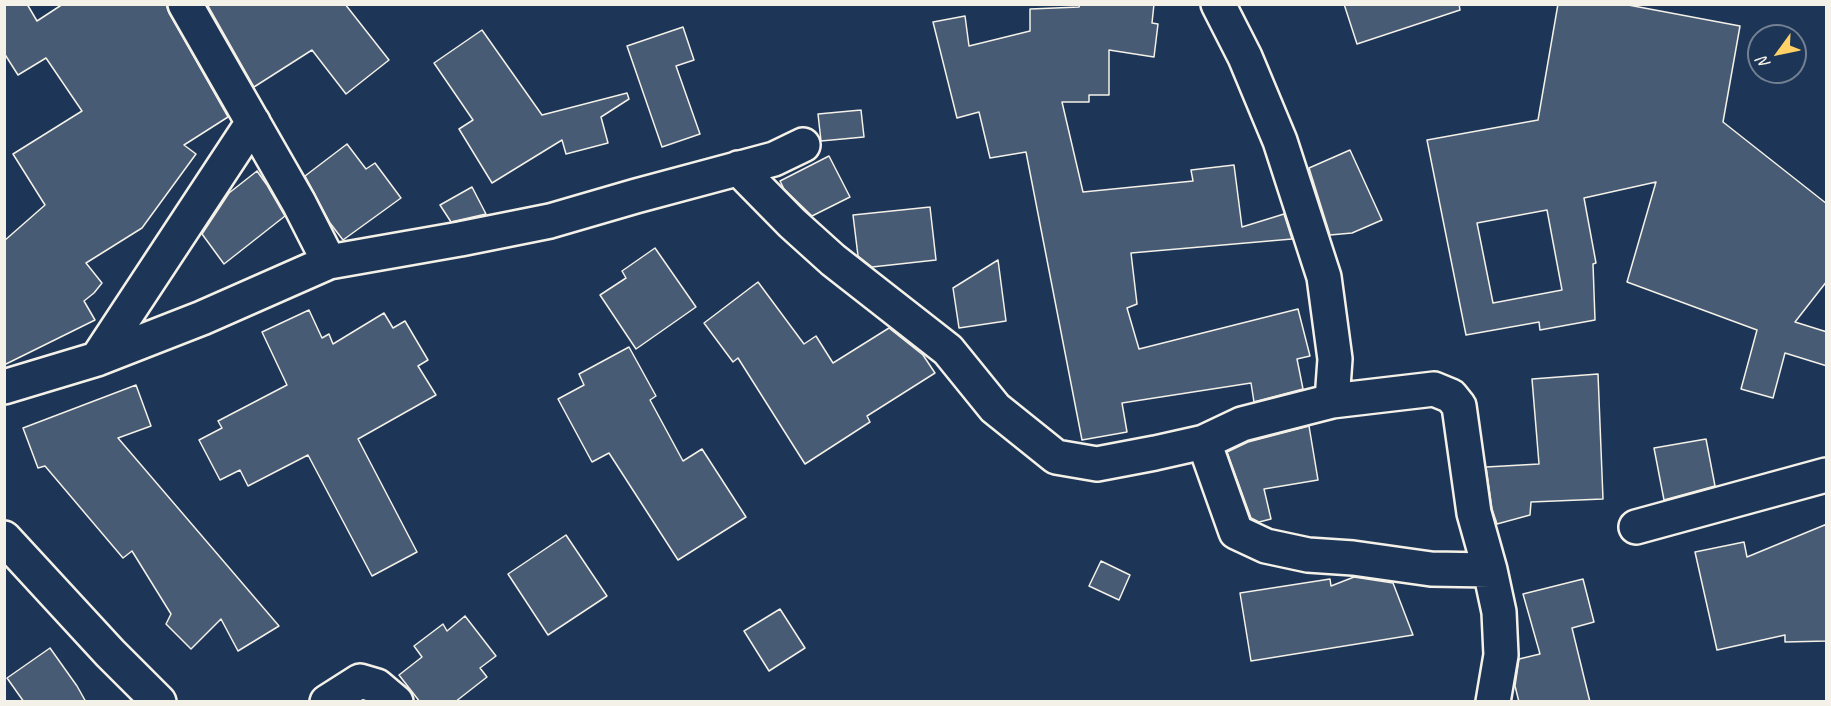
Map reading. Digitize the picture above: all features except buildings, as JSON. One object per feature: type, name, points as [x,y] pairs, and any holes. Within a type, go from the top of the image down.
[{"type":"street","points":[[185,4],[299,203],[329,262]]},
{"type":"street","points":[[1218,4],[1245,57],[1280,141],[1324,277],[1335,359],[1332,401]]},
{"type":"street","points":[[97,359],[253,122]]},
{"type":"street","points":[[4,387],[97,359],[202,318],[329,262],[550,221],[774,159],[803,145]]},
{"type":"street","points":[[738,168],[832,260],[948,350],[995,408],[1056,457],[1097,464],[1204,442],[1242,424],[1332,401],[1434,389],[1451,396],[1459,406],[1474,513],[1499,612],[1501,656],[1493,702]]},
{"type":"street","points":[[1204,442],[1236,532],[1266,546],[1308,555],[1353,558],[1431,570],[1490,570]]},
{"type":"street","points":[[1636,526],[1827,475]]},
{"type":"street","points":[[4,538],[110,653],[159,702]]},
{"type":"street","points":[[327,702],[360,681],[377,686],[396,702]]}]
